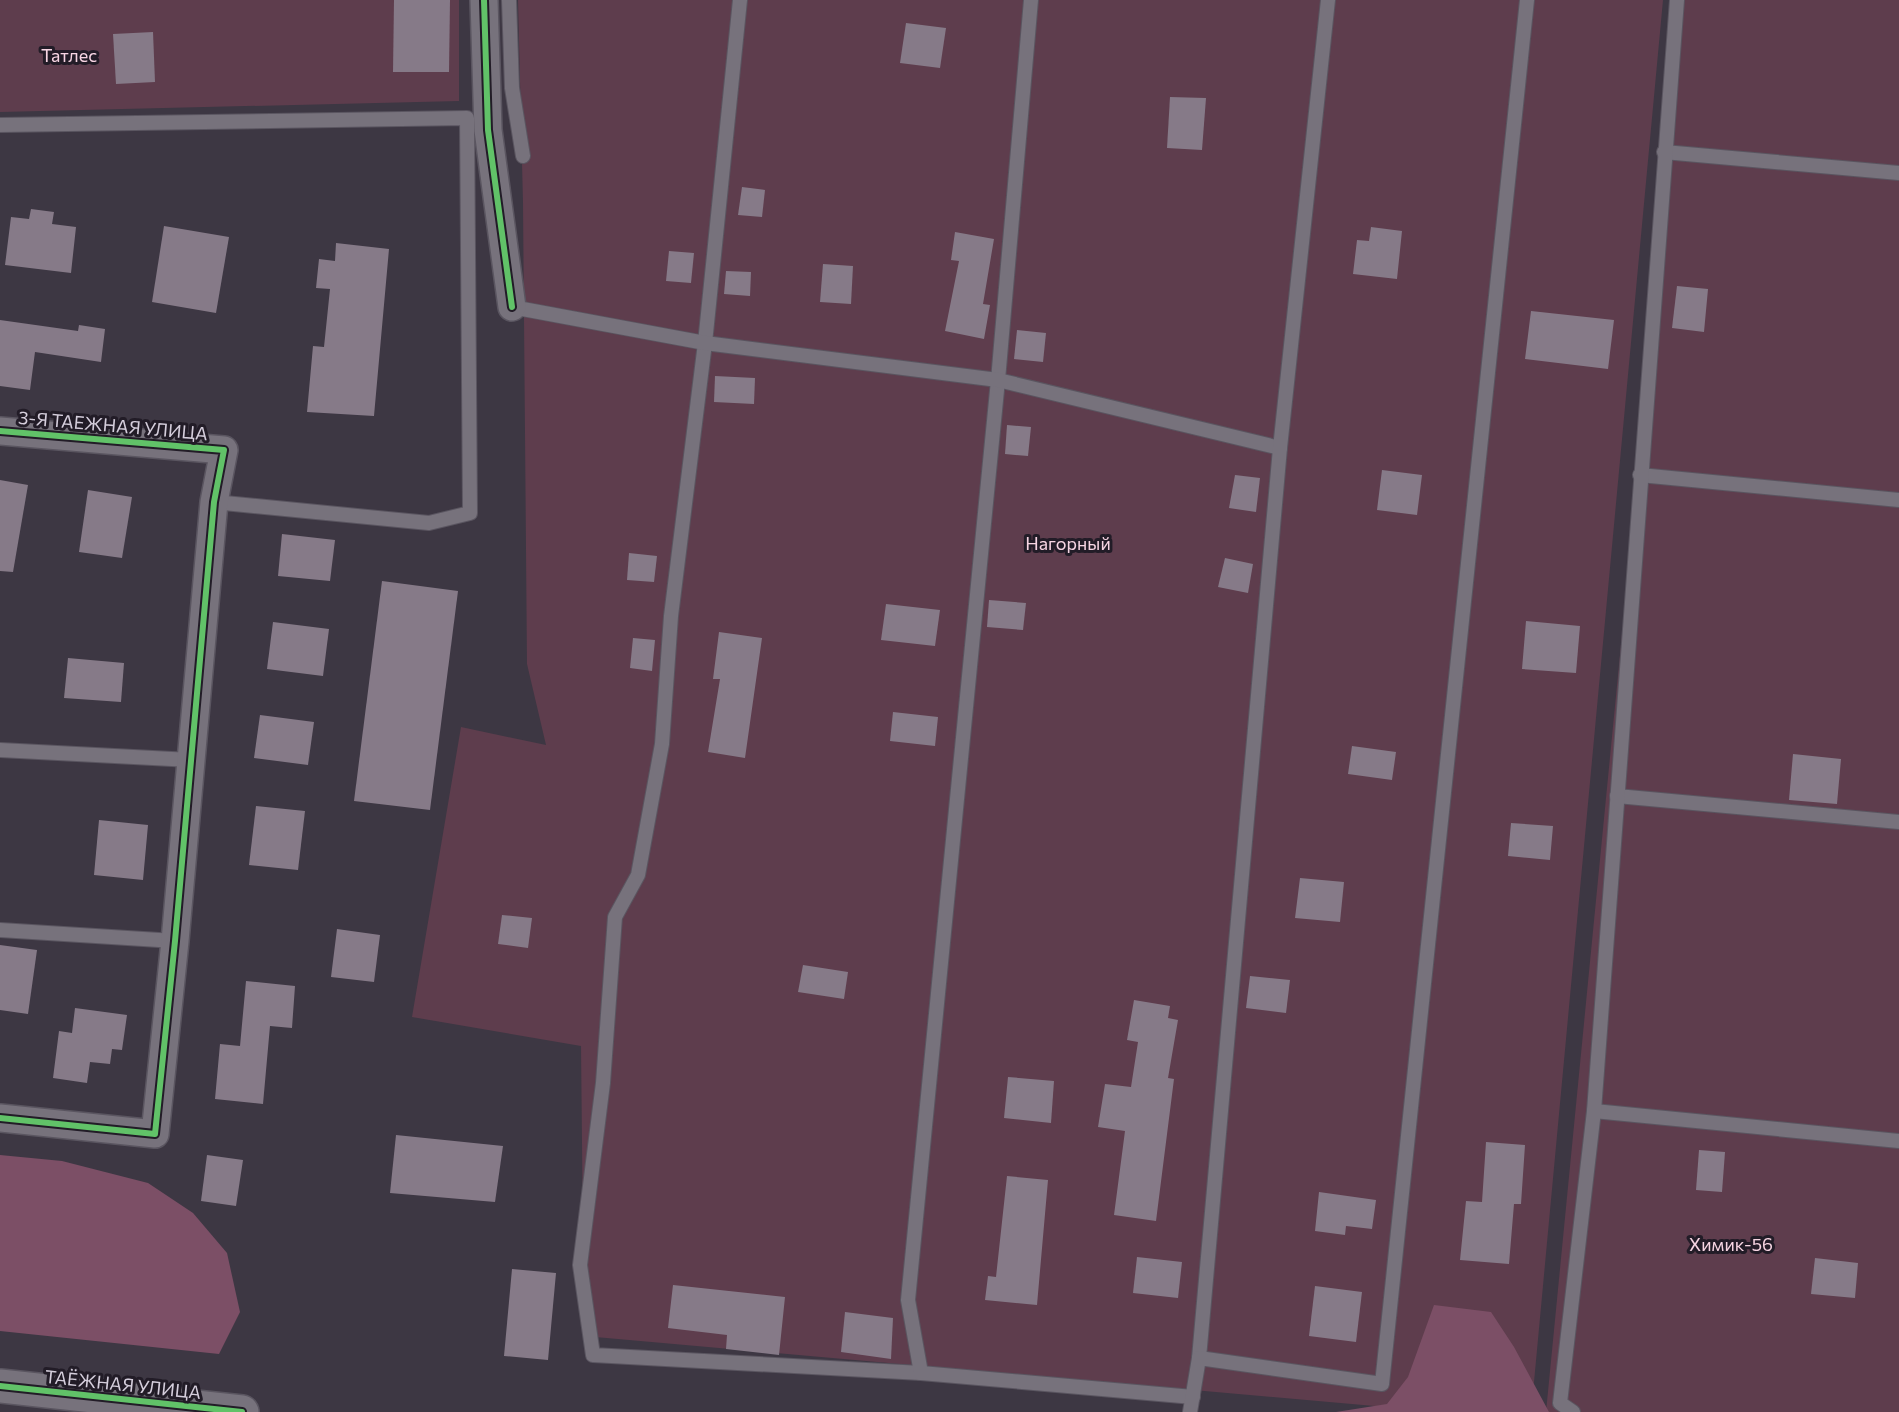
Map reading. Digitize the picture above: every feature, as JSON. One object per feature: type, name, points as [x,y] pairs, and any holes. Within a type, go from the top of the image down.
[{"type":"street","points":[[484,0],[488,130],[512,307]]},
{"type":"street","name":"3-Я ТАЕЖНАЯ УЛИЦА","points":[[0,431],[224,450],[214,502]]},
{"type":"street","points":[[0,1118],[155,1134],[176,940],[214,502]]},
{"type":"street","name":"ТАЁЖНАЯ УЛИЦА","points":[[0,1386],[242,1412]]},
{"type":"lane","points":[[510,0],[512,88],[522,156]]},
{"type":"lane","points":[[741,0],[705,343],[671,616],[662,744],[638,875],[615,917],[603,1083],[580,1265],[593,1355],[921,1373],[1192,1397]]},
{"type":"lane","points":[[921,1373],[908,1300],[998,380],[1031,0]]},
{"type":"lane","points":[[1190,1412],[1199,1358],[1280,448],[1328,0]]},
{"type":"lane","points":[[1199,1358],[1382,1384],[1527,0]]},
{"type":"lane","points":[[1573,1412],[1560,1402],[1594,1111],[1677,0]]},
{"type":"lane","points":[[0,124],[467,118],[470,513],[429,523],[214,502]]},
{"type":"lane","points":[[1664,152],[1899,173]]},
{"type":"lane","points":[[512,307],[705,343],[998,380],[1280,448]]},
{"type":"lane","points":[[1640,475],[1899,500]]},
{"type":"lane","points":[[0,750],[191,760]]},
{"type":"lane","points":[[1617,796],[1899,822]]},
{"type":"lane","points":[[0,930],[176,940]]},
{"type":"lane","points":[[1594,1111],[1899,1141]]},
{"type":"green space","name":"Татлес","points":[[0,0],[459,0],[459,101],[0,112]]},
{"type":"green space","name":"Нагорный","points":[[518,0],[1663,0],[1534,1382],[1527,1412],[1442,1412],[584,1336],[581,1046],[412,1017],[461,727],[546,745],[527,664],[523,203]]},
{"type":"green space","name":"Химик-56","points":[[1684,0],[1899,0],[1899,1412],[1546,1412]]},
{"type":"shaded area","points":[[0,1155],[62,1161],[148,1183],[193,1213],[227,1253],[240,1312],[219,1354],[0,1331]]},
{"type":"shaded area","points":[[1434,1305],[1491,1312],[1514,1347],[1549,1412],[1336,1412],[1387,1404],[1408,1377]]},
{"type":"building","points":[[394,0],[450,0],[449,72],[393,72]]},
{"type":"building","points":[[906,23],[946,28],[940,68],[900,63]]},
{"type":"building","points":[[153,32],[155,82],[116,84],[113,34]]},
{"type":"building","points":[[1170,97],[1206,98],[1202,150],[1167,148]]},
{"type":"building","points":[[742,187],[765,190],[762,217],[738,215]]},
{"type":"building","points":[[31,209],[54,212],[52,224],[76,227],[71,273],[5,265],[11,217],[29,219]]},
{"type":"building","points":[[164,226],[229,237],[216,313],[152,302]]},
{"type":"building","points":[[1371,227],[1402,231],[1397,279],[1353,274],[1357,240],[1369,241]]},
{"type":"building","points":[[955,232],[994,239],[983,304],[990,305],[984,339],[945,331],[959,261],[951,260]]},
{"type":"building","points":[[336,243],[389,249],[374,416],[307,412],[313,346],[324,347],[330,289],[316,288],[319,259],[335,261]]},
{"type":"building","points":[[669,251],[694,253],[691,283],[666,281]]},
{"type":"building","points":[[823,264],[853,266],[851,304],[820,302]]},
{"type":"building","points":[[726,271],[751,272],[750,296],[724,294]]},
{"type":"building","points":[[1677,286],[1708,289],[1704,332],[1672,328]]},
{"type":"building","points":[[1531,311],[1614,320],[1608,369],[1525,359]]},
{"type":"building","points":[[0,320],[78,331],[79,325],[105,329],[101,362],[35,352],[30,390],[0,386]]},
{"type":"building","points":[[1017,330],[1046,333],[1043,362],[1014,359]]},
{"type":"building","points":[[715,376],[755,378],[754,404],[714,402]]},
{"type":"building","points":[[1007,425],[1031,427],[1028,456],[1005,454]]},
{"type":"building","points":[[1382,470],[1422,475],[1417,515],[1377,510]]},
{"type":"building","points":[[1235,475],[1260,478],[1256,512],[1229,508]]},
{"type":"building","points":[[0,480],[28,485],[13,572],[0,571]]},
{"type":"building","points":[[88,490],[132,497],[122,558],[79,552]]},
{"type":"building","points":[[282,534],[335,540],[330,581],[278,576]]},
{"type":"building","points":[[629,553],[657,556],[654,582],[627,580]]},
{"type":"building","points":[[1225,558],[1253,564],[1248,593],[1218,587]]},
{"type":"building","points":[[382,581],[458,591],[430,810],[354,801]]},
{"type":"building","points":[[989,600],[1026,603],[1023,630],[987,627]]},
{"type":"building","points":[[886,604],[940,610],[935,646],[881,640]]},
{"type":"building","points":[[1526,621],[1580,626],[1576,673],[1522,669]]},
{"type":"building","points":[[273,622],[329,629],[323,676],[267,669]]},
{"type":"building","points":[[719,632],[762,638],[745,758],[708,752],[720,679],[713,679]]},
{"type":"building","points":[[633,638],[655,640],[652,671],[630,668]]},
{"type":"building","points":[[68,658],[124,663],[121,702],[64,698]]},
{"type":"building","points":[[893,712],[938,717],[935,746],[890,741]]},
{"type":"building","points":[[260,715],[314,722],[308,765],[254,758]]},
{"type":"building","points":[[1352,746],[1396,752],[1392,780],[1348,774]]},
{"type":"building","points":[[1793,754],[1841,759],[1837,804],[1789,800]]},
{"type":"building","points":[[256,806],[305,811],[298,870],[249,865]]},
{"type":"building","points":[[99,820],[148,825],[143,880],[94,875]]},
{"type":"building","points":[[1511,823],[1553,826],[1550,860],[1508,856]]},
{"type":"building","points":[[1300,878],[1344,882],[1340,922],[1295,918]]},
{"type":"building","points":[[502,915],[532,918],[528,948],[498,944]]},
{"type":"building","points":[[337,929],[380,935],[374,982],[331,977]]},
{"type":"building","points":[[0,945],[37,950],[28,1014],[0,1010]]},
{"type":"building","points":[[803,965],[848,972],[844,999],[798,992]]},
{"type":"building","points":[[1250,976],[1290,980],[1286,1013],[1246,1008]]},
{"type":"building","points":[[246,981],[295,986],[292,1028],[270,1026],[263,1104],[215,1099],[220,1044],[240,1046]]},
{"type":"building","points":[[1134,1000],[1170,1006],[1168,1018],[1178,1020],[1168,1078],[1174,1079],[1156,1221],[1114,1215],[1125,1131],[1098,1127],[1105,1084],[1131,1087],[1138,1042],[1127,1040]]},
{"type":"building","points":[[75,1008],[127,1015],[122,1050],[112,1049],[110,1064],[90,1062],[87,1083],[53,1078],[59,1031],[72,1033]]},
{"type":"building","points":[[1008,1077],[1054,1081],[1051,1123],[1004,1118]]},
{"type":"building","points":[[396,1135],[503,1146],[495,1202],[390,1193]]},
{"type":"building","points":[[1486,1142],[1525,1145],[1521,1204],[1514,1204],[1509,1264],[1460,1260],[1466,1201],[1482,1202]]},
{"type":"building","points":[[1699,1150],[1725,1152],[1722,1192],[1696,1190]]},
{"type":"building","points":[[207,1155],[243,1160],[236,1206],[201,1201]]},
{"type":"building","points":[[1007,1176],[1048,1180],[1037,1305],[985,1300],[988,1276],[996,1277]]},
{"type":"building","points":[[1319,1192],[1376,1200],[1372,1229],[1346,1226],[1345,1235],[1315,1231]]},
{"type":"building","points":[[1137,1257],[1182,1262],[1178,1298],[1133,1293]]},
{"type":"building","points":[[1815,1258],[1858,1263],[1855,1298],[1811,1294]]},
{"type":"building","points":[[512,1269],[556,1273],[548,1360],[504,1356]]},
{"type":"building","points":[[673,1285],[785,1297],[779,1355],[726,1349],[727,1335],[668,1328]]},
{"type":"building","points":[[1315,1286],[1362,1292],[1356,1342],[1309,1336]]},
{"type":"building","points":[[845,1312],[893,1318],[891,1359],[841,1352]]},
{"type":"cycle path","points":[[484,0],[488,130],[512,307]]},
{"type":"cycle path","points":[[0,431],[224,450],[214,502],[175,941],[155,1134],[0,1118]]},
{"type":"cycle path","points":[[0,1386],[242,1412]]}]
